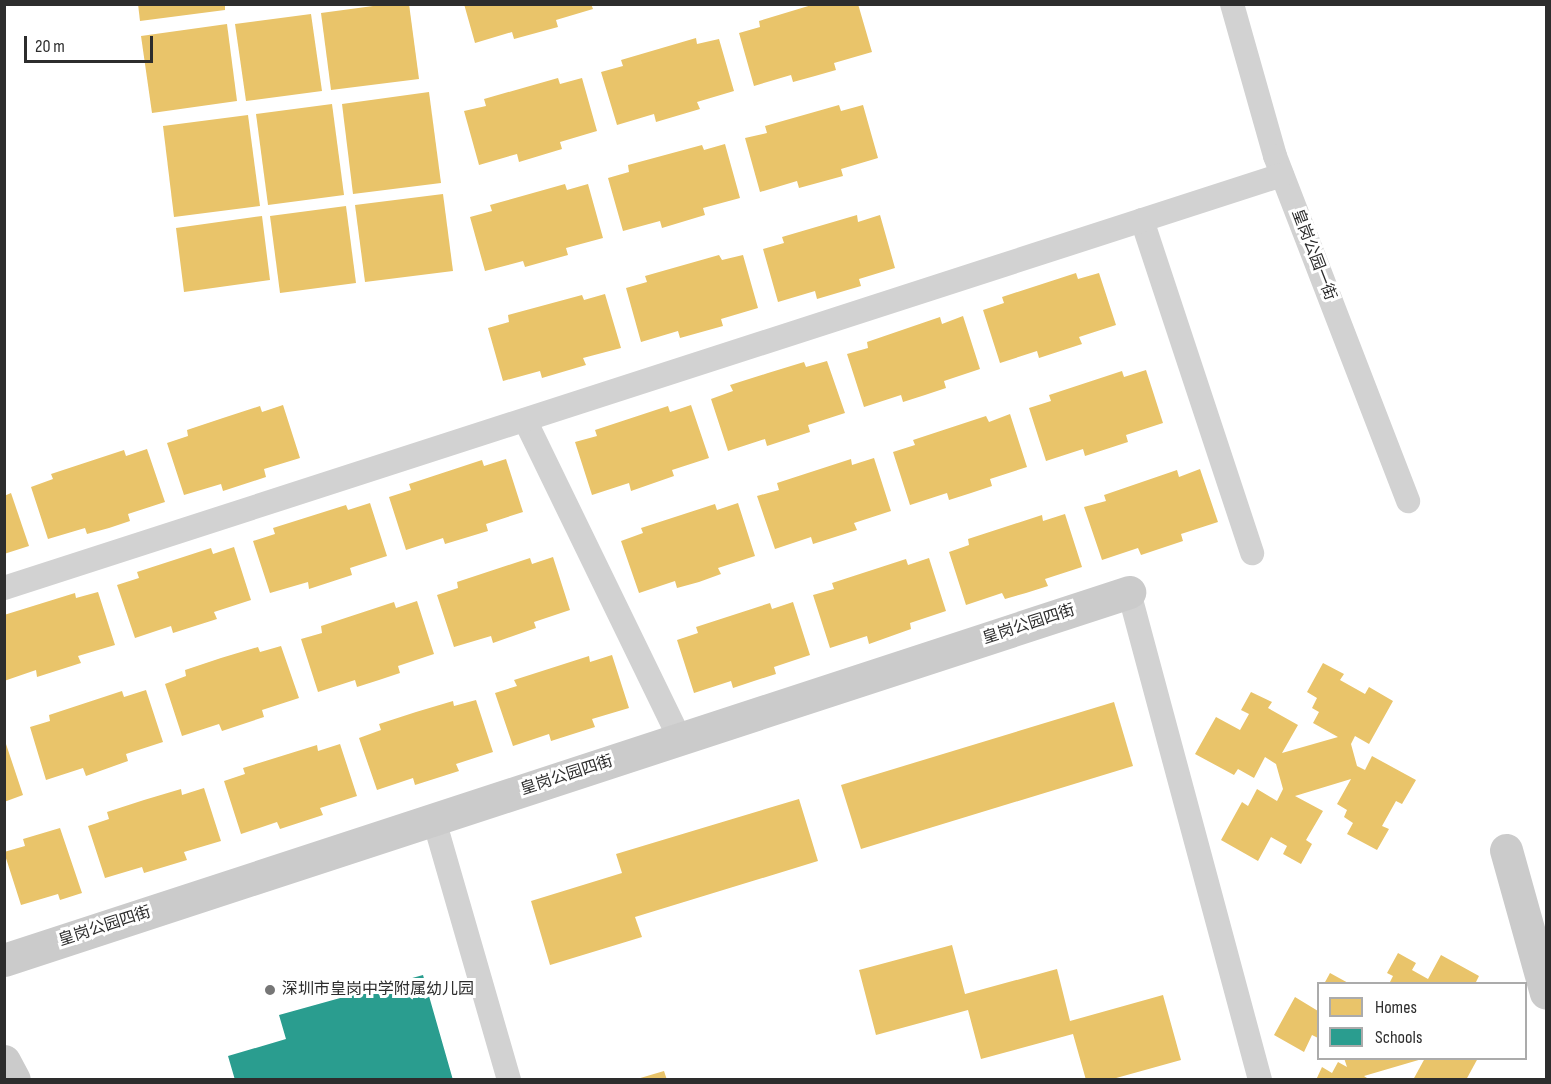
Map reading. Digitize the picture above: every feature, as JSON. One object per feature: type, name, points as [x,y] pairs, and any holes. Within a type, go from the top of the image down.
[{"type":"street","name":"皇岗公园四街","points":[[4,960],[1129,592]]},
{"type":"street","points":[[1506,850],[1546,993]]},
{"type":"street","points":[[4,1062],[14,1080]]},
{"type":"lane","name":"皇岗公园一街","points":[[1232,4],[1282,175],[1408,501]]},
{"type":"lane","points":[[4,588],[1282,175]]},
{"type":"lane","points":[[1142,220],[1252,553]]},
{"type":"lane","points":[[525,420],[680,739]]},
{"type":"lane","points":[[1129,592],[1260,1080]]},
{"type":"lane","points":[[434,820],[509,1080]]},
{"type":"building: Homes","points":[[138,4],[225,4],[225,10],[140,21]]},
{"type":"building: Homes","points":[[388,4],[409,4],[419,79],[331,90],[321,13]]},
{"type":"building: Homes","points":[[464,4],[591,4],[593,9],[556,20],[558,27],[514,39],[512,32],[475,43]]},
{"type":"building: Homes","points":[[815,4],[858,4],[872,52],[834,63],[836,70],[793,82],[791,75],[754,86],[739,33],[760,27],[759,21]]},
{"type":"building: Homes","points":[[311,14],[322,91],[246,101],[235,24]]},
{"type":"building: Homes","points":[[227,24],[237,101],[152,113],[141,36]]},
{"type":"building: Homes","points":[[696,38],[697,44],[719,39],[734,91],[697,102],[700,109],[656,122],[654,114],[617,125],[601,72],[623,66],[621,60]]},
{"type":"building: Homes","points":[[558,78],[560,84],[582,78],[597,131],[560,142],[562,149],[519,162],[517,154],[479,165],[464,111],[486,106],[484,99]]},
{"type":"building: Homes","points":[[429,92],[441,183],[353,194],[342,104]]},
{"type":"building: Homes","points":[[332,104],[344,195],[268,205],[256,114]]},
{"type":"building: Homes","points":[[839,105],[841,111],[863,105],[878,158],[841,169],[843,176],[799,188],[797,181],[760,192],[745,138],[767,133],[765,126]]},
{"type":"building: Homes","points":[[248,115],[260,206],[174,217],[163,126]]},
{"type":"building: Homes","points":[[725,144],[740,198],[703,208],[705,215],[662,228],[660,221],[623,231],[608,178],[629,172],[628,165],[702,145],[704,150]]},
{"type":"building: Homes","points":[[565,184],[567,190],[588,184],[603,238],[566,248],[568,255],[525,267],[523,261],[485,271],[470,217],[492,211],[490,205]]},
{"type":"building: Homes","points":[[443,194],[453,271],[365,282],[355,205]]},
{"type":"building: Homes","points":[[346,206],[356,283],[280,293],[270,216]]},
{"type":"building: Homes","points":[[857,215],[858,222],[880,215],[895,268],[859,279],[861,286],[817,299],[815,291],[778,302],[763,249],[784,243],[782,237]]},
{"type":"building: Homes","points":[[262,216],[270,280],[184,292],[176,228]]},
{"type":"building: Homes","points":[[719,255],[722,260],[743,255],[758,308],[721,319],[723,326],[680,338],[678,331],[641,342],[626,288],[647,282],[645,276]]},
{"type":"building: Homes","points":[[1076,273],[1078,279],[1099,273],[1116,325],[1079,337],[1082,344],[1039,358],[1037,351],[1000,363],[983,310],[1004,303],[1002,297]]},
{"type":"building: Homes","points":[[605,294],[621,348],[583,358],[586,365],[542,378],[540,371],[503,381],[488,328],[509,322],[508,315],[582,295],[584,300]]},
{"type":"building: Homes","points":[[963,316],[980,369],[944,381],[946,388],[925,395],[903,402],[901,395],[864,407],[847,354],[868,348],[867,342],[940,317],[942,324]]},
{"type":"building: Homes","points":[[827,361],[845,413],[808,425],[810,432],[767,446],[765,439],[728,451],[711,399],[733,391],[730,385],[804,362],[806,367]]},
{"type":"building: Homes","points":[[1146,370],[1163,423],[1126,435],[1128,442],[1085,456],[1083,449],[1046,461],[1029,408],[1051,401],[1049,395],[1122,371],[1124,377]]},
{"type":"building: Homes","points":[[283,405],[300,458],[264,469],[266,477],[223,491],[221,484],[184,495],[167,443],[188,436],[187,430],[223,418],[260,406],[262,412]]},
{"type":"building: Homes","points":[[691,405],[709,458],[672,470],[674,476],[631,491],[629,483],[592,495],[575,442],[597,436],[595,430],[668,406],[670,412]]},
{"type":"building: Homes","points":[[1010,414],[1027,467],[990,479],[992,486],[971,493],[949,500],[947,493],[910,505],[893,452],[915,445],[913,440],[986,416],[989,422]]},
{"type":"building: Homes","points":[[147,449],[165,502],[128,514],[130,521],[109,528],[87,534],[85,528],[48,539],[31,487],[53,479],[51,474],[124,450],[126,456]]},
{"type":"building: Homes","points":[[874,458],[891,511],[854,523],[857,530],[813,544],[811,537],[775,549],[757,496],[779,490],[777,483],[851,459],[852,465]]},
{"type":"building: Homes","points":[[506,459],[523,512],[486,524],[488,531],[445,544],[443,538],[406,550],[389,497],[411,490],[409,484],[482,460],[484,466]]},
{"type":"building: Homes","points":[[1200,469],[1218,522],[1181,534],[1183,541],[1141,555],[1138,548],[1102,560],[1084,507],[1106,501],[1104,495],[1177,470],[1179,477]]},
{"type":"building: Homes","points":[[11,493],[29,546],[4,554],[4,496]]},
{"type":"building: Homes","points":[[370,503],[387,556],[350,568],[352,575],[309,589],[308,582],[270,593],[253,541],[275,534],[273,528],[346,505],[348,510]]},
{"type":"building: Homes","points":[[738,503],[755,556],[718,568],[721,574],[699,582],[677,588],[675,581],[639,593],[621,541],[643,533],[641,528],[715,504],[717,510]]},
{"type":"building: Homes","points":[[1065,514],[1082,567],[1045,579],[1048,586],[1005,599],[1002,593],[966,605],[949,552],[969,545],[968,539],[1042,515],[1043,521]]},
{"type":"building: Homes","points":[[234,547],[251,600],[214,612],[217,619],[173,633],[171,626],[135,638],[117,585],[139,578],[137,572],[211,548],[213,554]]},
{"type":"building: Homes","points":[[553,557],[570,610],[534,622],[536,628],[493,643],[491,636],[454,647],[437,595],[458,588],[457,582],[530,558],[532,564]]},
{"type":"building: Homes","points":[[929,558],[946,611],[910,623],[911,629],[869,644],[867,636],[830,648],[813,595],[834,589],[832,583],[906,559],[908,565]]},
{"type":"building: Homes","points":[[98,592],[115,645],[78,656],[81,663],[37,677],[36,670],[4,681],[4,615],[75,593],[76,598]]},
{"type":"building: Homes","points":[[417,601],[434,654],[398,666],[400,673],[379,680],[357,687],[355,680],[318,692],[301,639],[322,633],[321,626],[394,602],[396,608]]},
{"type":"building: Homes","points":[[793,602],[810,655],[774,667],[776,674],[733,688],[731,681],[694,693],[677,640],[698,633],[696,627],[770,603],[772,609]]},
{"type":"building: Homes","points":[[281,646],[299,698],[262,710],[264,717],[222,731],[219,724],[182,736],[165,684],[186,676],[185,670],[221,658],[258,647],[260,652]]},
{"type":"building: Homes","points":[[612,655],[629,708],[592,719],[595,727],[551,741],[549,734],[513,746],[495,693],[517,686],[514,680],[589,656],[590,662]]},
{"type":"building: Homes","points":[[1323,663],[1344,674],[1340,680],[1365,694],[1369,687],[1393,701],[1369,744],[1355,736],[1351,744],[1357,766],[1365,770],[1372,756],[1416,780],[1402,804],[1396,801],[1382,826],[1389,829],[1377,850],[1347,834],[1353,823],[1344,817],[1347,810],[1337,804],[1351,779],[1295,796],[1323,811],[1306,840],[1312,844],[1301,864],[1283,854],[1287,846],[1271,837],[1258,861],[1221,840],[1242,802],[1248,806],[1257,789],[1277,801],[1283,789],[1276,764],[1265,757],[1254,778],[1238,769],[1234,775],[1195,754],[1216,717],[1240,730],[1249,714],[1241,710],[1251,692],[1272,702],[1268,708],[1298,725],[1282,753],[1338,737],[1313,723],[1319,712],[1312,708],[1317,698],[1307,692]]},
{"type":"building: Homes","points":[[146,690],[163,742],[126,754],[128,761],[86,776],[83,768],[46,780],[30,727],[50,721],[49,715],[122,691],[124,697]]},
{"type":"building: Homes","points":[[476,700],[493,752],[456,764],[459,771],[415,785],[413,778],[377,790],[359,738],[381,730],[379,724],[453,701],[454,706]]},
{"type":"building: Homes","points":[[1114,702],[1133,766],[861,849],[841,785]]},
{"type":"building: Homes","points":[[4,738],[23,795],[4,802]]},
{"type":"building: Homes","points":[[340,744],[357,796],[320,808],[323,815],[280,829],[277,822],[241,834],[224,781],[245,774],[243,768],[317,745],[318,751]]},
{"type":"building: Homes","points":[[204,788],[221,841],[184,852],[187,860],[144,873],[142,867],[105,878],[88,826],[109,819],[107,812],[181,789],[182,795]]},
{"type":"building: Homes","points":[[799,799],[818,861],[635,917],[642,937],[550,965],[531,901],[622,873],[616,854]]},
{"type":"building: Homes","points":[[60,828],[82,893],[60,900],[58,894],[21,905],[4,852],[25,846],[23,839]]},
{"type":"building: Homes","points":[[952,945],[965,994],[1057,969],[1070,1021],[1163,995],[1181,1060],[1109,1080],[1086,1080],[1073,1034],[981,1059],[968,1010],[876,1035],[859,970]]},
{"type":"building: Homes","points":[[1398,953],[1416,963],[1412,970],[1428,979],[1441,955],[1479,976],[1476,982],[1390,982],[1393,976],[1387,973]]},
{"type":"building: Homes","points":[[1330,973],[1346,982],[1325,982]]},
{"type":"building: Homes","points":[[1295,997],[1317,1010],[1317,1038],[1312,1035],[1304,1052],[1274,1035]]},
{"type":"building: Homes","points":[[1345,1060],[1419,1060],[1364,1076],[1370,1080],[1316,1080],[1322,1067],[1332,1073],[1338,1062],[1347,1067]]},
{"type":"building: Homes","points":[[1424,1060],[1477,1060],[1466,1080],[1413,1080]]},
{"type":"building: Homes","points":[[664,1071],[667,1080],[637,1080],[637,1079]]},
{"type":"building: Schools","points":[[423,975],[453,1080],[235,1080],[228,1056],[286,1039],[279,1015]]},
{"type":"place","name":"深圳市皇岗中学附属幼儿园","points":[[270,990]]}]
